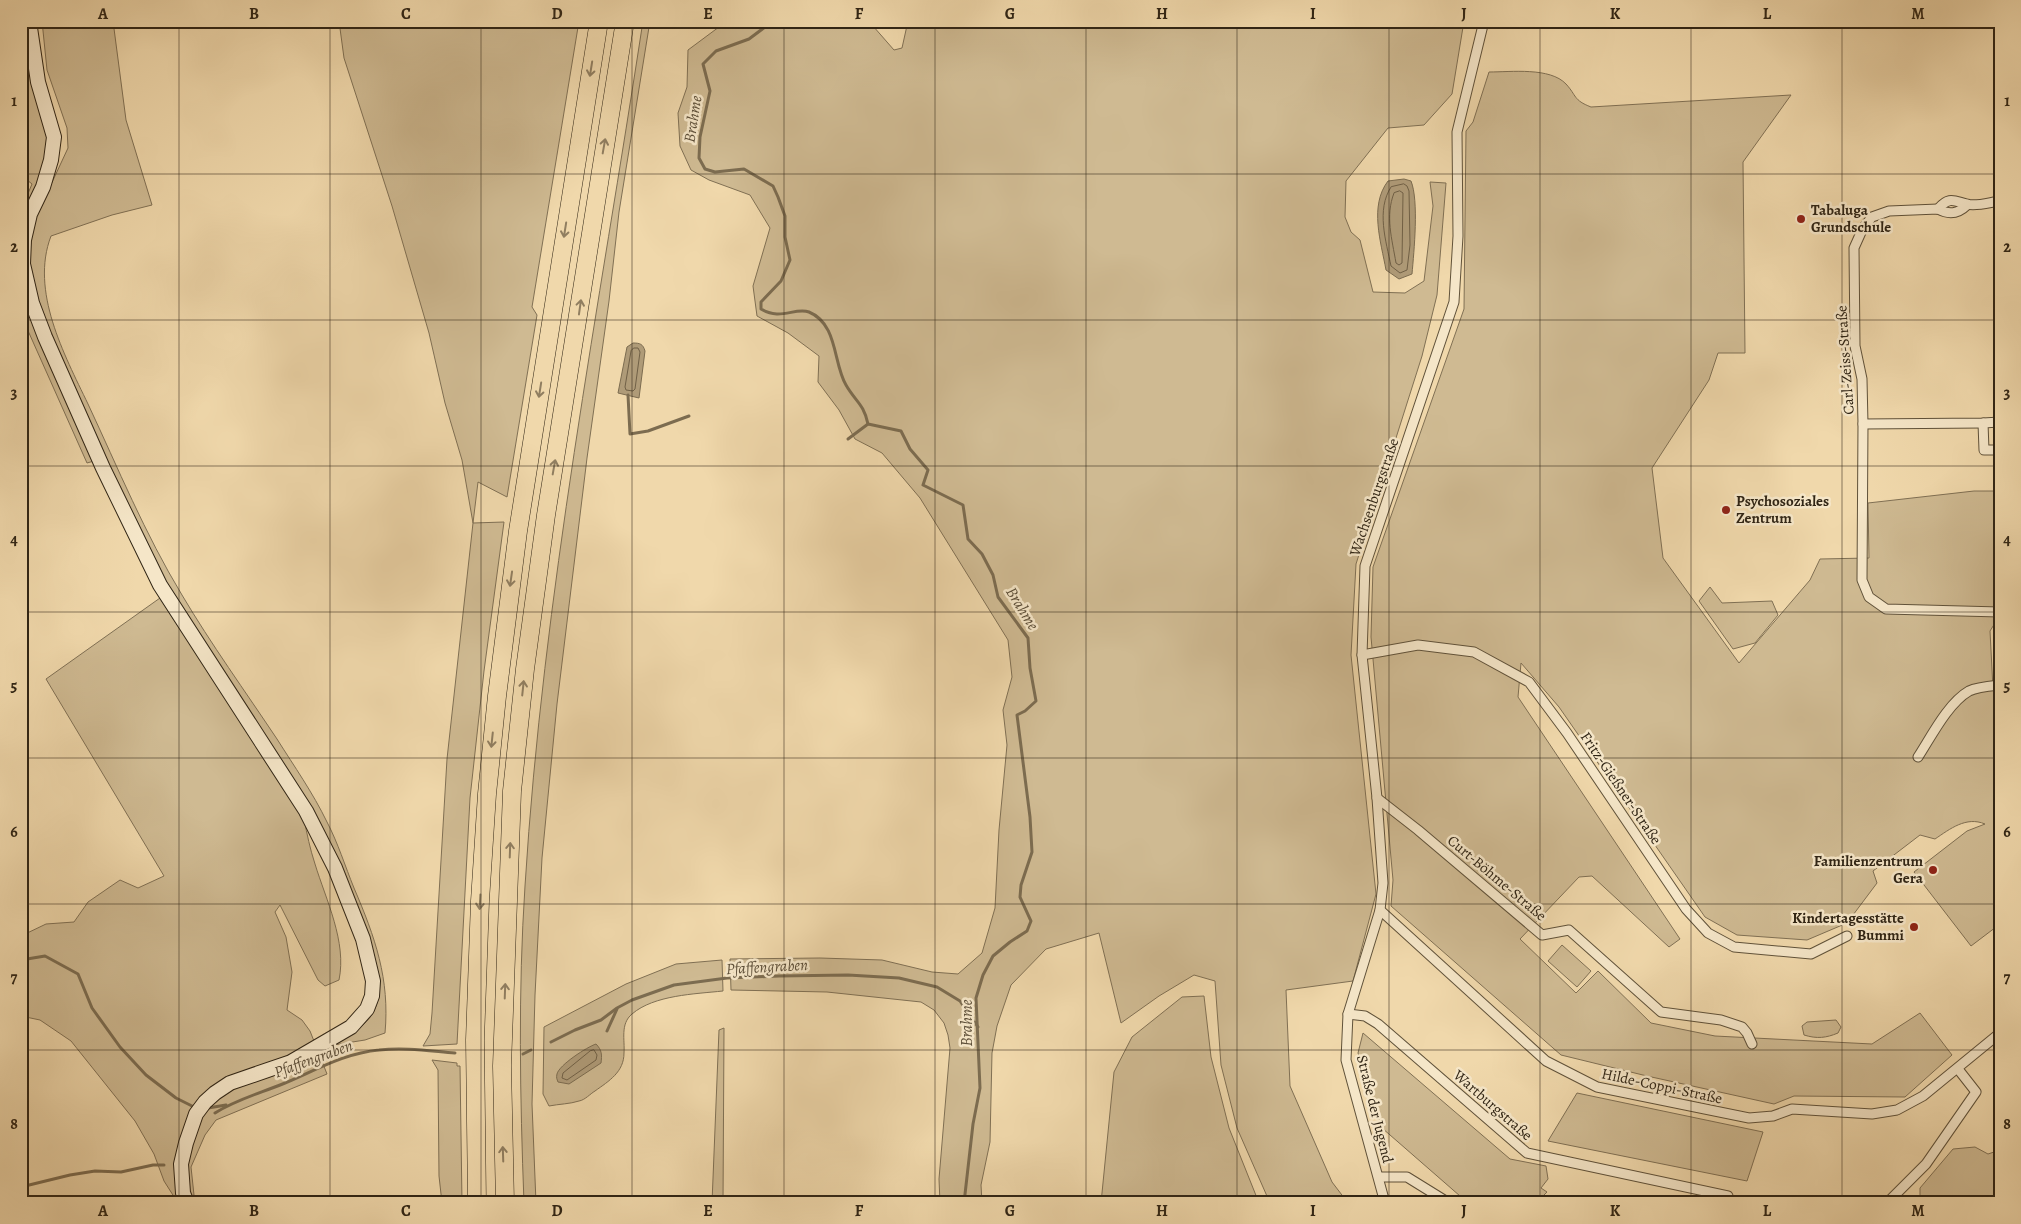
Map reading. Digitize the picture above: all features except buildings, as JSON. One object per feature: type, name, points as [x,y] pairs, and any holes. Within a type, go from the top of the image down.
[{"type":"highway","points":[[478,1203],[475,1040],[480,901],[487,794],[497,696],[522,504],[599,21]]},
{"type":"highway","points":[[505,1203],[502,1040],[512,790],[525,668],[546,515],[625,21]]},
{"type":"street","points":[[28,21],[38,82],[54,137],[46,178],[30,214],[24,240],[22,264],[32,303],[44,338],[103,468],[160,585],[310,819],[334,868],[363,939],[373,981],[372,996],[367,1009],[351,1027],[291,1062],[230,1083],[205,1102],[196,1114],[181,1164],[183,1193],[187,1203]]},
{"type":"street","name":"Wachsenburgstraße","points":[[1363,964],[1380,910],[1383,883],[1377,798],[1362,655],[1365,566],[1454,302],[1458,236],[1457,132],[1484,21]]},
{"type":"street","name":"Carl-Zeiss-Straße","points":[[1938,209],[1943,203],[1952,200],[1961,201],[1967,205]]},
{"type":"street","name":"Carl-Zeiss-Straße","points":[[2000,201],[1967,205],[1962,210],[1954,213],[1938,209],[1888,211],[1872,217],[1862,228],[1854,248],[1855,346],[1862,379],[1862,580],[1869,597],[1886,610],[2000,612]]},
{"type":"street","points":[[1863,424],[2000,422]]},
{"type":"street","points":[[1983,423],[1984,450],[2000,450]]},
{"type":"street","name":"Fritz-Gießner-Straße","points":[[1362,655],[1418,645],[1474,652],[1529,682],[1568,733],[1686,909],[1708,933],[1734,947],[1811,954],[1846,936]]},
{"type":"street","points":[[1918,756],[1956,701],[1970,691],[1990,686],[2000,686]]},
{"type":"street","name":"Curt-Böhme-Straße","points":[[1377,798],[1418,830],[1542,935],[1569,930],[1661,1012],[1720,1020],[1742,1027],[1752,1044]]},
{"type":"street","name":"Hilde-Coppi-Straße","points":[[1380,910],[1546,1061],[1597,1087],[1749,1118],[1773,1116],[1792,1109],[1872,1114],[1897,1110],[1923,1096],[2000,1033]]},
{"type":"street","name":"Straße der Jugend","points":[[1363,964],[1348,1014],[1346,1060],[1385,1203]]},
{"type":"street","name":"Wartburgstraße","points":[[1348,1014],[1366,1016],[1378,1024],[1527,1153],[1728,1196]]},
{"type":"street","points":[[1884,1203],[1890,1200],[1926,1164],[1976,1092],[1958,1069]]},
{"type":"street","points":[[1379,1177],[1407,1178],[1449,1203]]},
{"type":"shaded area","points":[[21,21],[24,21],[47,124],[48,157],[21,231],[21,210],[32,184],[21,175]]},
{"type":"shaded area","points":[[42,21],[113,21],[126,120],[152,205],[112,215],[51,236],[46,257],[45,278],[47,300],[53,322],[69,364],[132,501],[169,572],[205,631],[303,780],[322,811],[335,838],[374,941],[383,976],[386,1013],[385,1033],[365,1040],[327,1046],[364,1024],[373,1012],[378,1000],[378,972],[360,916],[160,576],[68,380],[32,283],[28,255],[34,221],[68,148],[67,128],[47,70]]},
{"type":"shaded area","points":[[339,21],[579,21],[532,307],[537,315],[507,497],[478,482],[473,523],[462,460],[445,403],[429,333],[392,206],[344,58]]},
{"type":"shaded area","points":[[643,21],[650,21],[619,212],[557,704],[542,858],[535,995],[532,1104],[536,1203],[524,1203],[521,965],[533,777],[545,669],[574,452]]},
{"type":"shaded area","points":[[727,21],[871,21],[873,26],[894,50],[902,48],[908,21],[1464,21],[1452,94],[1424,125],[1388,128],[1346,181],[1345,217],[1351,232],[1360,240],[1373,292],[1405,293],[1424,281],[1433,206],[1430,182],[1446,183],[1437,295],[1422,356],[1356,564],[1351,655],[1376,894],[1353,981],[1286,990],[1290,1086],[1332,1182],[1348,1203],[1270,1203],[1237,1128],[1221,1065],[1215,981],[1194,975],[1159,996],[1121,1023],[1099,933],[1046,949],[1011,985],[997,1026],[992,1053],[990,1142],[981,1185],[982,1203],[940,1203],[939,1179],[950,1048],[944,1023],[934,1010],[921,1002],[827,992],[731,990],[730,959],[820,958],[882,960],[932,972],[958,974],[982,953],[995,908],[999,830],[1007,745],[1003,710],[1012,677],[1008,640],[920,498],[882,453],[855,439],[839,410],[818,382],[819,356],[788,333],[757,316],[753,286],[770,228],[750,195],[709,180],[691,170],[680,146],[678,113],[687,87],[688,50]]},
{"type":"shaded area","points":[[1519,71],[1550,75],[1566,84],[1578,100],[1591,107],[1791,95],[1743,162],[1745,353],[1718,353],[1709,380],[1652,468],[1663,558],[1739,663],[1810,580],[1820,559],[1869,558],[1868,503],[1974,491],[2000,491],[2000,615],[1990,631],[1993,689],[2000,689],[2000,924],[1971,946],[1914,872],[1967,831],[1985,824],[1978,822],[1958,825],[1935,839],[1920,835],[1873,871],[1877,883],[1847,923],[1807,940],[1737,935],[1705,917],[1559,707],[1521,663],[1518,697],[1680,939],[1669,947],[1592,876],[1579,877],[1520,939],[1576,993],[1598,971],[1651,1023],[1715,1036],[1872,1044],[1920,1013],[1952,1055],[1905,1097],[1794,1096],[1774,1104],[1561,1055],[1391,906],[1393,880],[1371,637],[1373,567],[1464,309],[1466,131],[1473,122],[1489,72]]},
{"type":"shaded area","points":[[21,283],[94,461],[87,463],[25,324],[21,312]]},
{"type":"shaded area","points":[[504,522],[484,671],[470,798],[457,1044],[423,1046],[430,1034],[447,759],[473,523]]},
{"type":"shaded area","points":[[1710,587],[1722,603],[1772,601],[1778,615],[1755,643],[1733,649],[1699,601]]},
{"type":"shaded area","points":[[160,598],[304,819],[313,858],[338,936],[341,966],[339,980],[325,986],[318,980],[280,905],[275,912],[286,937],[292,972],[287,1010],[302,1020],[310,1031],[327,1074],[216,1120],[205,1135],[191,1167],[194,1195],[178,1203],[164,1181],[154,1154],[135,1121],[71,1041],[40,1020],[21,1016],[21,936],[46,924],[74,922],[88,902],[120,880],[138,888],[164,876],[46,679]]},
{"type":"shaded area","points":[[1562,945],[1591,971],[1577,987],[1548,961]]},
{"type":"shaded area","points":[[722,960],[723,991],[675,996],[641,1008],[628,1018],[624,1027],[623,1060],[619,1071],[605,1084],[583,1099],[572,1103],[549,1106],[543,1094],[544,1027],[626,984],[676,964]]},
{"type":"shaded area","points":[[1204,996],[1211,1057],[1229,1128],[1259,1203],[1101,1203],[1114,1072],[1132,1037],[1182,997]]},
{"type":"shaded area","points":[[1836,1020],[1841,1027],[1838,1033],[1821,1037],[1804,1035],[1802,1026],[1807,1022]]},
{"type":"shaded area","points":[[724,1028],[723,1203],[712,1203],[719,1030]]},
{"type":"shaded area","points":[[1363,1033],[1510,1159],[1546,1166],[1548,1179],[1541,1188],[1547,1192],[1536,1203],[1532,1199],[1529,1203],[1468,1203],[1382,1128],[1358,1053]]},
{"type":"shaded area","points":[[432,1060],[457,1063],[457,1066],[460,1066],[462,1203],[442,1203],[439,1176],[438,1070]]},
{"type":"shaded area","points":[[1577,1093],[1763,1132],[1747,1181],[1548,1141]]},
{"type":"shaded area","points":[[1975,1147],[1988,1154],[2000,1150],[2000,1203],[1920,1203],[1920,1188],[1953,1149]]},
{"type":"water","points":[[1404,179],[1411,181],[1415,201],[1415,240],[1412,274],[1399,279],[1386,270],[1379,236],[1378,213],[1382,191],[1388,181]]},
{"type":"water","points":[[633,343],[641,344],[645,351],[639,398],[618,393],[627,347]]},
{"type":"water","points":[[596,1044],[601,1053],[601,1063],[569,1084],[558,1082],[557,1074],[568,1061]]},
{"type":"waterway","name":"Brahme","points":[[765,21],[765,27],[749,39],[716,51],[703,64],[710,91],[700,137],[699,158],[705,169],[715,172],[744,169],[773,186],[778,197],[785,216],[785,237],[790,260],[781,281],[761,302],[761,309],[775,314],[798,311],[809,312],[825,325],[834,345],[842,376],[849,390],[862,407],[868,424],[901,431],[910,449],[928,470],[923,485],[963,505],[968,539],[982,554],[993,575],[998,597],[1028,638],[1030,668],[1036,701],[1025,711],[1017,715],[1030,817],[1032,852],[1021,885],[1020,897],[1031,921],[1027,931],[993,956],[983,975],[976,998],[980,1088],[973,1124],[964,1203]]},
{"type":"waterway","points":[[628,395],[630,434],[648,431],[689,416]]},
{"type":"waterway","points":[[848,439],[868,424]]},
{"type":"waterway","points":[[21,960],[45,956],[78,974],[92,1008],[120,1047],[146,1075],[176,1098],[194,1107]]},
{"type":"waterway","name":"Pfaffengraben","points":[[551,1042],[601,1020],[632,1000],[674,985],[727,978],[779,976],[848,975],[899,978],[937,987],[960,1001],[978,1027]]},
{"type":"waterway","points":[[607,1031],[617,1009]]},
{"type":"waterway","name":"Pfaffengraben","points":[[215,1113],[240,1100],[354,1055],[379,1050],[398,1049],[455,1053]]},
{"type":"waterway","name":"Pfaffengraben","points":[[523,1054],[531,1050]]},
{"type":"waterway","points":[[208,1108],[226,1105]]},
{"type":"waterway","name":"Pfaffengraben","points":[[21,1187],[95,1171],[121,1172],[153,1165],[164,1165]]},
{"type":"place","name":"Tabaluga Grundschule","points":[[1801,219]]},
{"type":"place","name":"Psychosoziales Zentrum","points":[[1726,510]]},
{"type":"place","name":"Familienzentrum Gera","points":[[1933,870]]},
{"type":"place","name":"Kindertagesstätte Bummi","points":[[1914,927]]}]
